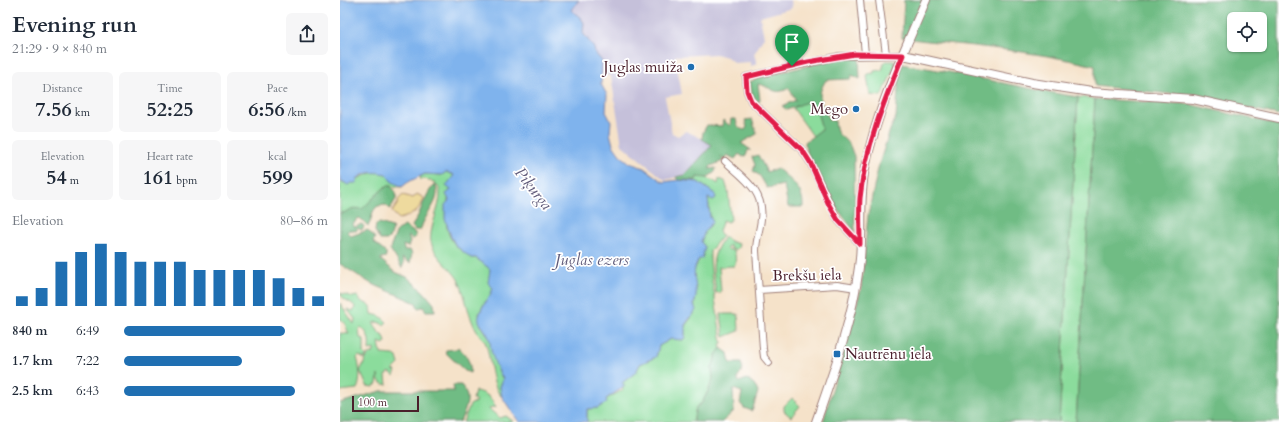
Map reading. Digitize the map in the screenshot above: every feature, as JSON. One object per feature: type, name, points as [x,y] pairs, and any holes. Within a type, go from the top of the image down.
[{"type":"main road","points":[[816,422],[841,351],[856,288],[860,267],[860,199],[866,162],[876,124],[926,0]]},
{"type":"main road","points":[[903,55],[1032,84],[1091,92],[1193,99],[1279,118]]},
{"type":"street","points":[[860,0],[865,54]]},
{"type":"street","points":[[879,0],[886,54]]},
{"type":"street","points":[[860,244],[838,220],[829,205],[810,162],[803,151],[751,101],[747,91],[746,77],[831,57],[865,54],[903,55]]},
{"type":"street","name":"Brekšu iela","points":[[725,161],[754,189],[760,198],[762,212],[756,243],[764,356],[769,363]]},
{"type":"street","name":"Brekšu iela","points":[[759,290],[837,285],[856,288]]},
{"type":"shaded area","points":[[579,0],[791,0],[792,8],[760,17],[764,37],[754,54],[757,64],[751,66],[750,62],[734,63],[727,57],[716,54],[675,56],[682,94],[665,97],[672,133],[678,136],[686,131],[713,144],[685,175],[665,180],[622,145],[611,76],[602,74],[602,61],[595,53],[587,37],[583,33],[584,23],[581,18],[571,10]]},
{"type":"green space","points":[[904,0],[1279,0],[1279,115],[1199,97],[1095,86],[1095,66],[1047,56],[902,38]]},
{"type":"green space","points":[[859,56],[860,79],[852,75],[851,79],[826,80],[822,86],[820,96],[829,120],[835,121],[839,134],[849,144],[854,156],[855,232],[830,199],[806,150],[805,142],[822,129],[818,115],[809,101],[787,110],[782,106],[796,100],[789,88],[776,91],[758,84],[760,100],[758,103],[752,93],[750,82],[758,78],[835,59]]},
{"type":"green space","points":[[885,61],[894,61],[895,66],[881,96],[870,95],[867,76],[868,74],[874,73],[874,71],[882,70]]},
{"type":"green space","points":[[900,64],[945,71],[1078,97],[1059,422],[823,422],[861,289],[868,215],[879,164],[890,130],[896,117]]},
{"type":"green space","points":[[1078,97],[1095,99],[1076,422],[1059,422]]},
{"type":"green space","points":[[1095,99],[1188,104],[1279,125],[1279,422],[1076,422]]},
{"type":"green space","points":[[810,100],[818,115],[822,129],[813,136],[793,108]]},
{"type":"green space","points":[[731,119],[736,119],[738,127],[745,130],[747,127],[745,120],[752,119],[757,134],[741,143],[751,150],[748,150],[746,156],[743,157],[739,154],[735,159],[727,155],[724,159],[721,156],[723,161],[711,166],[709,169],[716,168],[715,172],[707,178],[697,177],[696,180],[678,180],[676,177],[685,175],[712,145],[702,139],[703,132],[707,125],[722,126],[723,120],[730,126]]},
{"type":"green space","points":[[758,155],[767,172],[777,168],[799,189],[803,200],[803,207],[788,207],[784,185],[767,188],[760,176],[753,171],[755,165],[752,157]]},
{"type":"green space","points":[[377,172],[386,174],[391,180],[402,187],[386,186],[362,209],[354,208],[344,213],[340,213],[340,180],[342,183],[347,183],[368,174]]},
{"type":"green space","points":[[446,172],[454,175],[446,211],[447,229],[451,238],[456,246],[471,258],[476,258],[490,269],[493,288],[491,296],[485,302],[479,313],[481,327],[489,337],[497,366],[503,379],[500,387],[502,397],[498,393],[493,379],[485,342],[473,324],[459,281],[436,253],[431,242],[431,233],[440,195],[438,188],[433,182],[423,179],[421,180],[420,177],[425,174],[442,175]]},
{"type":"green space","points":[[702,176],[718,184],[719,179],[725,181],[728,191],[731,220],[727,222],[723,220],[719,231],[722,236],[710,251],[712,280],[722,343],[720,344],[721,348],[716,355],[712,369],[713,379],[709,389],[702,403],[696,407],[693,422],[587,422],[587,409],[598,408],[606,399],[623,390],[621,384],[636,372],[640,364],[656,357],[659,346],[671,339],[683,340],[685,337],[685,326],[694,314],[696,288],[693,281],[694,271],[699,259],[702,258],[705,247],[701,242],[705,231],[711,225],[708,198],[715,194],[698,182],[678,180],[696,180],[697,177]]},
{"type":"green space","points":[[435,184],[437,194],[434,204],[420,230],[415,230],[412,226],[428,193]]},
{"type":"green space","points":[[386,186],[391,186],[396,192],[396,199],[390,209],[386,205],[378,206],[374,210],[368,226],[360,218],[357,219],[353,225],[355,227],[362,224],[364,226],[363,229],[361,230],[358,228],[356,231],[349,230],[347,232],[351,236],[368,230],[375,238],[373,242],[386,253],[386,257],[381,258],[381,260],[395,272],[407,277],[424,292],[434,304],[435,311],[426,311],[423,307],[418,308],[416,303],[370,283],[340,264],[340,213],[357,208],[362,209]]},
{"type":"green space","points":[[380,223],[392,227],[393,229],[391,236],[387,240],[380,240],[375,231],[376,224]]},
{"type":"green space","points":[[405,226],[415,233],[416,237],[412,239],[408,236],[410,242],[408,247],[403,245],[404,250],[410,250],[412,254],[410,263],[402,258],[404,263],[402,268],[390,249],[397,230]]},
{"type":"green space","points":[[724,237],[739,244],[738,248],[735,250],[730,248],[730,245],[727,247],[727,249],[734,251],[735,263],[734,266],[719,267],[721,292],[716,293],[713,264],[716,252]]},
{"type":"green space","points":[[340,293],[353,297],[357,296],[361,301],[371,306],[372,314],[380,316],[387,322],[384,325],[378,322],[373,323],[380,334],[384,336],[386,342],[383,344],[379,342],[381,354],[394,355],[397,357],[399,364],[393,370],[396,371],[394,376],[390,372],[386,375],[387,385],[381,383],[378,379],[378,375],[377,384],[373,387],[367,386],[360,371],[368,355],[374,352],[374,349],[369,350],[368,337],[366,332],[361,327],[359,329],[360,338],[364,339],[364,353],[366,355],[365,359],[359,356],[357,358],[360,374],[358,386],[357,389],[340,391],[340,333],[349,334],[344,322],[340,319],[340,303],[354,324],[355,319],[347,309],[353,311],[356,308],[343,298]]},
{"type":"green space","points":[[721,314],[738,314],[739,331],[724,337]]},
{"type":"green space","points":[[458,347],[467,358],[470,366],[470,373],[465,371],[445,352],[446,350],[456,349]]},
{"type":"green space","points":[[721,348],[728,353],[730,363],[741,363],[743,369],[737,378],[739,382],[747,379],[754,384],[758,392],[752,411],[744,408],[740,403],[742,392],[733,389],[734,411],[722,422],[693,422],[696,407],[702,403],[713,379],[712,369],[716,355]]},
{"type":"green space","points":[[453,385],[461,385],[467,398],[466,407],[460,422],[340,422],[340,403],[381,391],[454,391]]},
{"type":"green space","points":[[475,391],[485,394],[493,401],[496,408],[492,407],[489,409],[500,418],[506,416],[514,422],[463,422],[470,405],[477,401],[473,399]]},
{"type":"green space","points":[[792,398],[800,406],[791,417],[784,411],[784,406]]},
{"type":"sand","points":[[417,194],[424,198],[417,210],[399,219],[392,212],[398,203],[398,200],[403,195],[413,198]]},
{"type":"water","name":"Juglas ezers","points":[[340,0],[579,0],[571,10],[581,18],[584,23],[583,33],[594,48],[595,53],[602,61],[601,84],[607,95],[606,112],[611,121],[610,133],[613,145],[620,155],[630,163],[644,168],[663,182],[678,180],[698,182],[715,194],[716,198],[713,200],[708,198],[710,217],[713,221],[705,231],[701,242],[705,247],[702,259],[699,259],[696,265],[694,276],[696,298],[694,304],[696,310],[685,325],[685,337],[683,340],[671,339],[659,346],[656,357],[640,364],[636,372],[622,383],[625,386],[606,399],[607,402],[598,408],[587,409],[587,422],[519,422],[502,397],[500,387],[503,379],[493,357],[488,336],[479,319],[481,309],[493,288],[488,283],[490,269],[476,258],[471,258],[456,246],[451,237],[445,219],[445,205],[449,200],[446,194],[451,190],[446,186],[454,175],[446,172],[442,175],[425,174],[410,181],[402,187],[391,181],[386,174],[378,173],[360,176],[357,179],[357,183],[351,183],[348,185],[340,180]]},
{"type":"place","name":"Juglas muiža","points":[[691,67]]},
{"type":"place","name":"Mego","points":[[856,109]]},
{"type":"place","name":"Nautrēnu iela","points":[[837,354]]},
{"type":"route","points":[[855,54],[903,55],[885,97],[872,135],[864,169],[860,199],[860,244],[838,220],[829,205],[810,162],[803,151],[751,101],[749,97],[746,77],[792,66],[855,54]]},
{"type":"water label","name":"Piķurga","points":[[534,188]]}]
